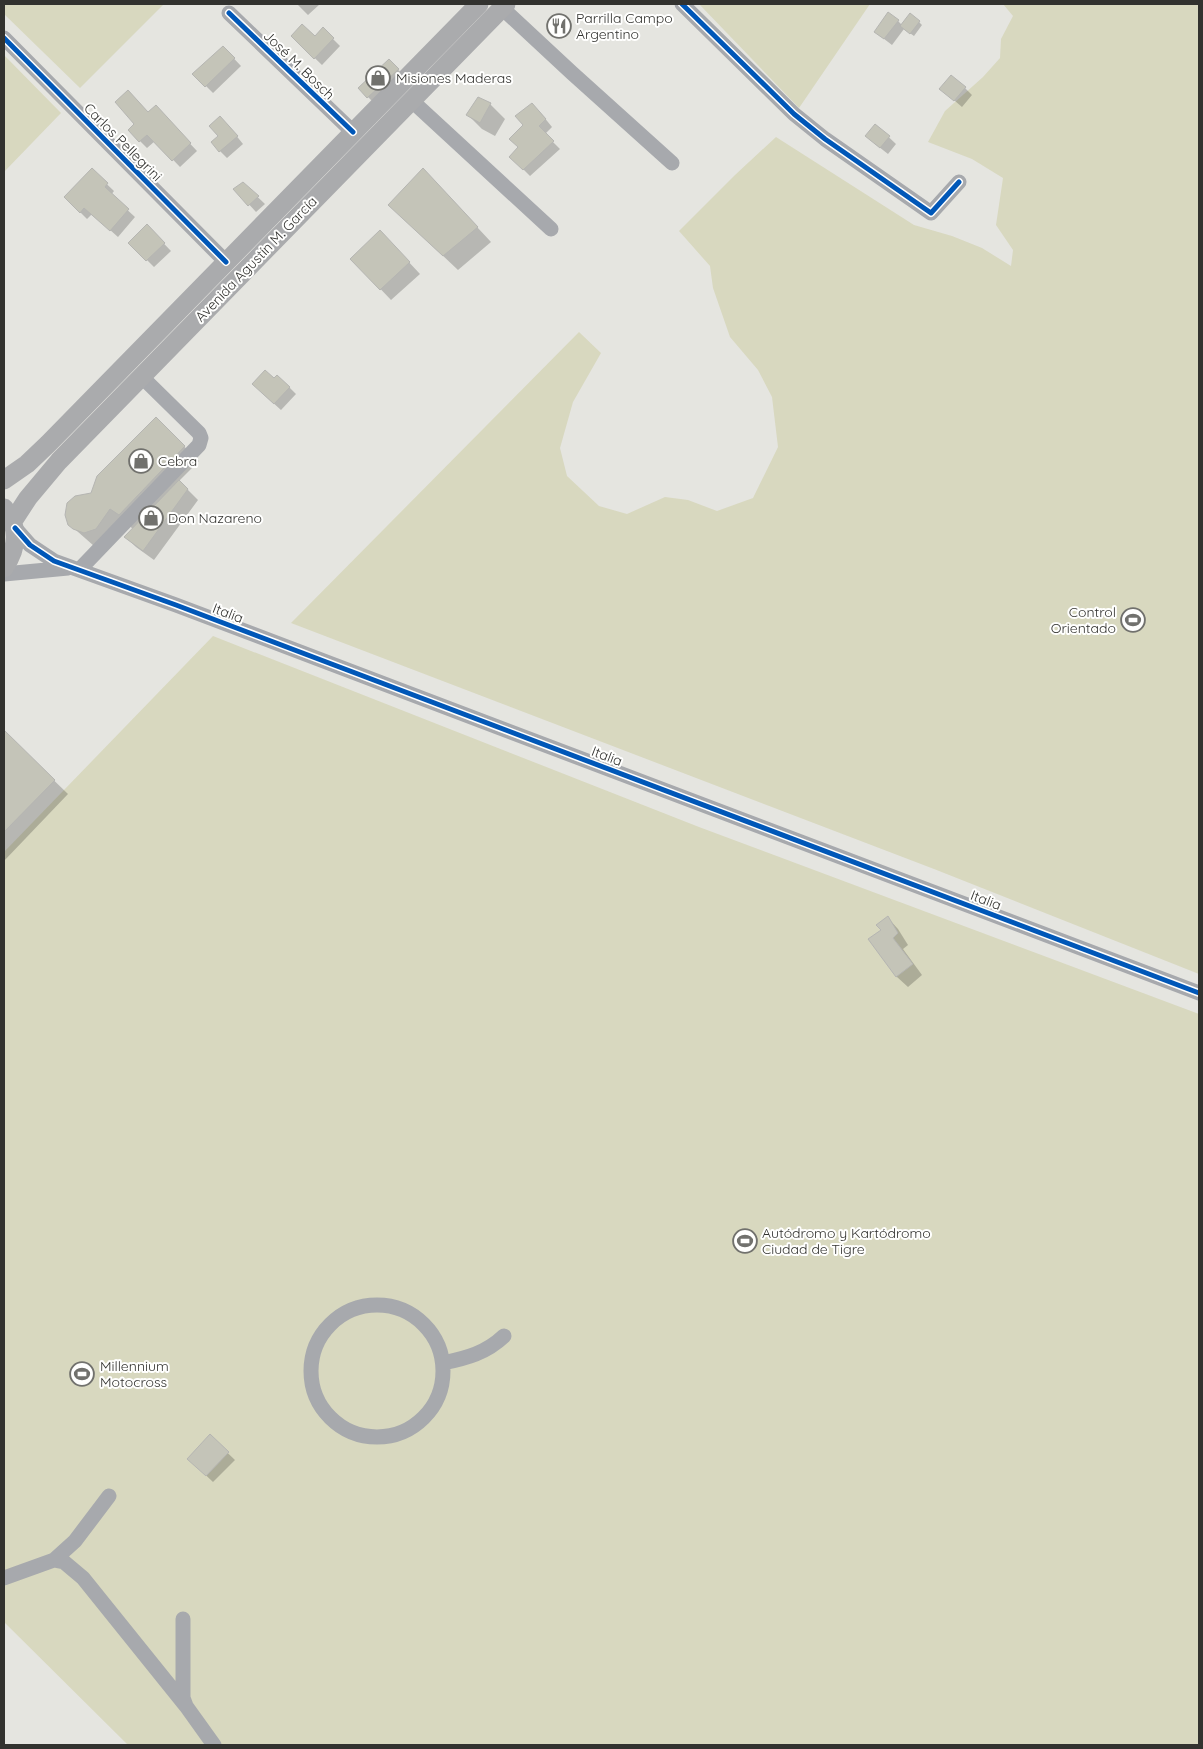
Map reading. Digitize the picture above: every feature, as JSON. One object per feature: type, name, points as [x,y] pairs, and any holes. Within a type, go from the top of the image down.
[{"type":"main road","name":"Avenida Agustín M. García","points":[[4,480],[27,464],[48,444],[480,4]]},
{"type":"main road","name":"Avenida Agustín M. García","points":[[11,519],[59,461],[504,6]]},
{"type":"main road","points":[[4,568],[12,555],[15,543],[11,519]]},
{"type":"street","points":[[682,4],[794,114],[825,139],[931,213],[959,182]]},
{"type":"street","points":[[504,6],[572,73],[672,163]]},
{"type":"street","name":"José M. Bosch","points":[[229,13],[354,132]]},
{"type":"street","name":"Carlos Pellegrini","points":[[4,38],[226,262]]},
{"type":"street","points":[[412,100],[550,229]]},
{"type":"street","points":[[79,568],[199,445],[201,438],[199,433],[142,377]]},
{"type":"street","name":"Italia","points":[[11,519],[30,546],[44,555],[1199,993]]},
{"type":"street","name":"Italia","points":[[4,574],[79,568]]},
{"type":"street","points":[[373,1305],[387,1305],[401,1309],[414,1316],[434,1336],[444,1363],[441,1391],[435,1405],[426,1416],[409,1429],[389,1436],[374,1437],[360,1435],[346,1430],[334,1422],[324,1412],[317,1399],[312,1386],[310,1372],[316,1344],[324,1331],[345,1312],[373,1305]]},
{"type":"street","points":[[444,1363],[468,1358],[482,1352],[504,1336]]},
{"type":"street","points":[[4,1578],[54,1560],[75,1541],[109,1496]]},
{"type":"street","points":[[54,1560],[64,1562],[83,1578],[186,1706],[214,1745]]},
{"type":"street","points":[[183,1619],[182,1684],[183,1698],[186,1706]]},
{"type":"green space","points":[[4,4],[164,4],[80,88],[4,14]]},
{"type":"green space","points":[[699,4],[870,4],[799,108]]},
{"type":"green space","points":[[1003,4],[1199,4],[1199,974],[934,869],[291,623],[579,332],[601,353],[573,402],[560,448],[567,476],[599,506],[627,514],[665,497],[688,500],[717,511],[753,498],[778,447],[772,397],[758,370],[730,337],[713,288],[710,266],[679,231],[776,137],[914,225],[952,236],[982,248],[1011,266],[1013,250],[996,225],[1003,178],[972,159],[928,142],[945,111],[983,77],[1000,58],[1001,39],[1013,16]]},
{"type":"green space","points":[[4,55],[61,113],[4,172]]},
{"type":"green space","name":"Autódromo y Kartódromo Ciudad de Tigre","points":[[213,636],[699,827],[1199,1014],[1199,1745],[128,1745],[4,1622],[4,852]]},
{"type":"building","points":[[888,12],[899,20],[884,39],[874,32]]},
{"type":"building","points":[[910,13],[920,21],[910,34],[900,26]]},
{"type":"building","points":[[302,24],[315,36],[323,27],[334,38],[314,59],[291,36]]},
{"type":"building","points":[[223,46],[235,58],[205,87],[192,74]]},
{"type":"building","name":"Misiones Maderas","points":[[389,59],[399,69],[367,98],[358,88]]},
{"type":"building","points":[[951,75],[966,87],[954,101],[939,89]]},
{"type":"building","points":[[128,90],[148,112],[156,105],[191,143],[172,161],[147,135],[139,142],[128,130],[134,124],[115,102]]},
{"type":"building","points":[[478,97],[491,103],[480,123],[466,115]]},
{"type":"building","points":[[532,103],[546,119],[539,126],[554,141],[523,170],[509,157],[518,147],[509,139],[523,125],[515,116]]},
{"type":"building","points":[[220,116],[238,136],[219,152],[211,142],[218,136],[209,126]]},
{"type":"building","points":[[875,124],[890,136],[880,148],[865,136]]},
{"type":"building","points":[[92,168],[108,183],[105,187],[129,209],[110,231],[84,208],[80,213],[64,197]]},
{"type":"building","points":[[423,168],[478,227],[443,256],[388,205]]},
{"type":"building","points":[[243,182],[259,196],[248,206],[233,189]]},
{"type":"building","points":[[147,224],[165,243],[146,261],[128,243]]},
{"type":"building","points":[[380,230],[410,262],[380,290],[350,259]]},
{"type":"building","points":[[265,370],[274,378],[277,375],[290,387],[274,404],[252,384]]},
{"type":"building","name":"Cebra","points":[[156,417],[185,446],[119,515],[110,509],[96,529],[84,533],[73,529],[68,525],[65,515],[67,503],[75,496],[91,493],[97,476]]},
{"type":"building","name":"Don Nazareno","points":[[179,480],[188,489],[143,551],[124,537]]},
{"type":"building","points":[[4,730],[55,780],[4,832]]},
{"type":"building","points":[[888,916],[898,933],[893,938],[913,964],[896,977],[868,939],[881,930],[876,925]]},
{"type":"building","points":[[210,1434],[229,1452],[206,1476],[187,1459]]},
{"type":"cycle path","points":[[682,4],[794,114],[825,139],[931,213],[959,182]]},
{"type":"cycle path","points":[[229,13],[353,132]]},
{"type":"cycle path","points":[[4,38],[226,262]]},
{"type":"cycle path","points":[[15,528],[30,545],[54,561],[176,605],[1199,993]]},
{"type":"place","name":"Parrilla Campo Argentino","points":[[559,26]]},
{"type":"place","name":"Misiones Maderas","points":[[378,78]]},
{"type":"place","name":"Cebra","points":[[141,461]]},
{"type":"place","name":"Don Nazareno","points":[[151,518]]},
{"type":"place","name":"Control Orientado","points":[[1133,620]]},
{"type":"place","name":"Autódromo y Kartódromo Ciudad de Tigre","points":[[745,1241]]},
{"type":"place","name":"Millennium Motocross","points":[[82,1374]]}]
